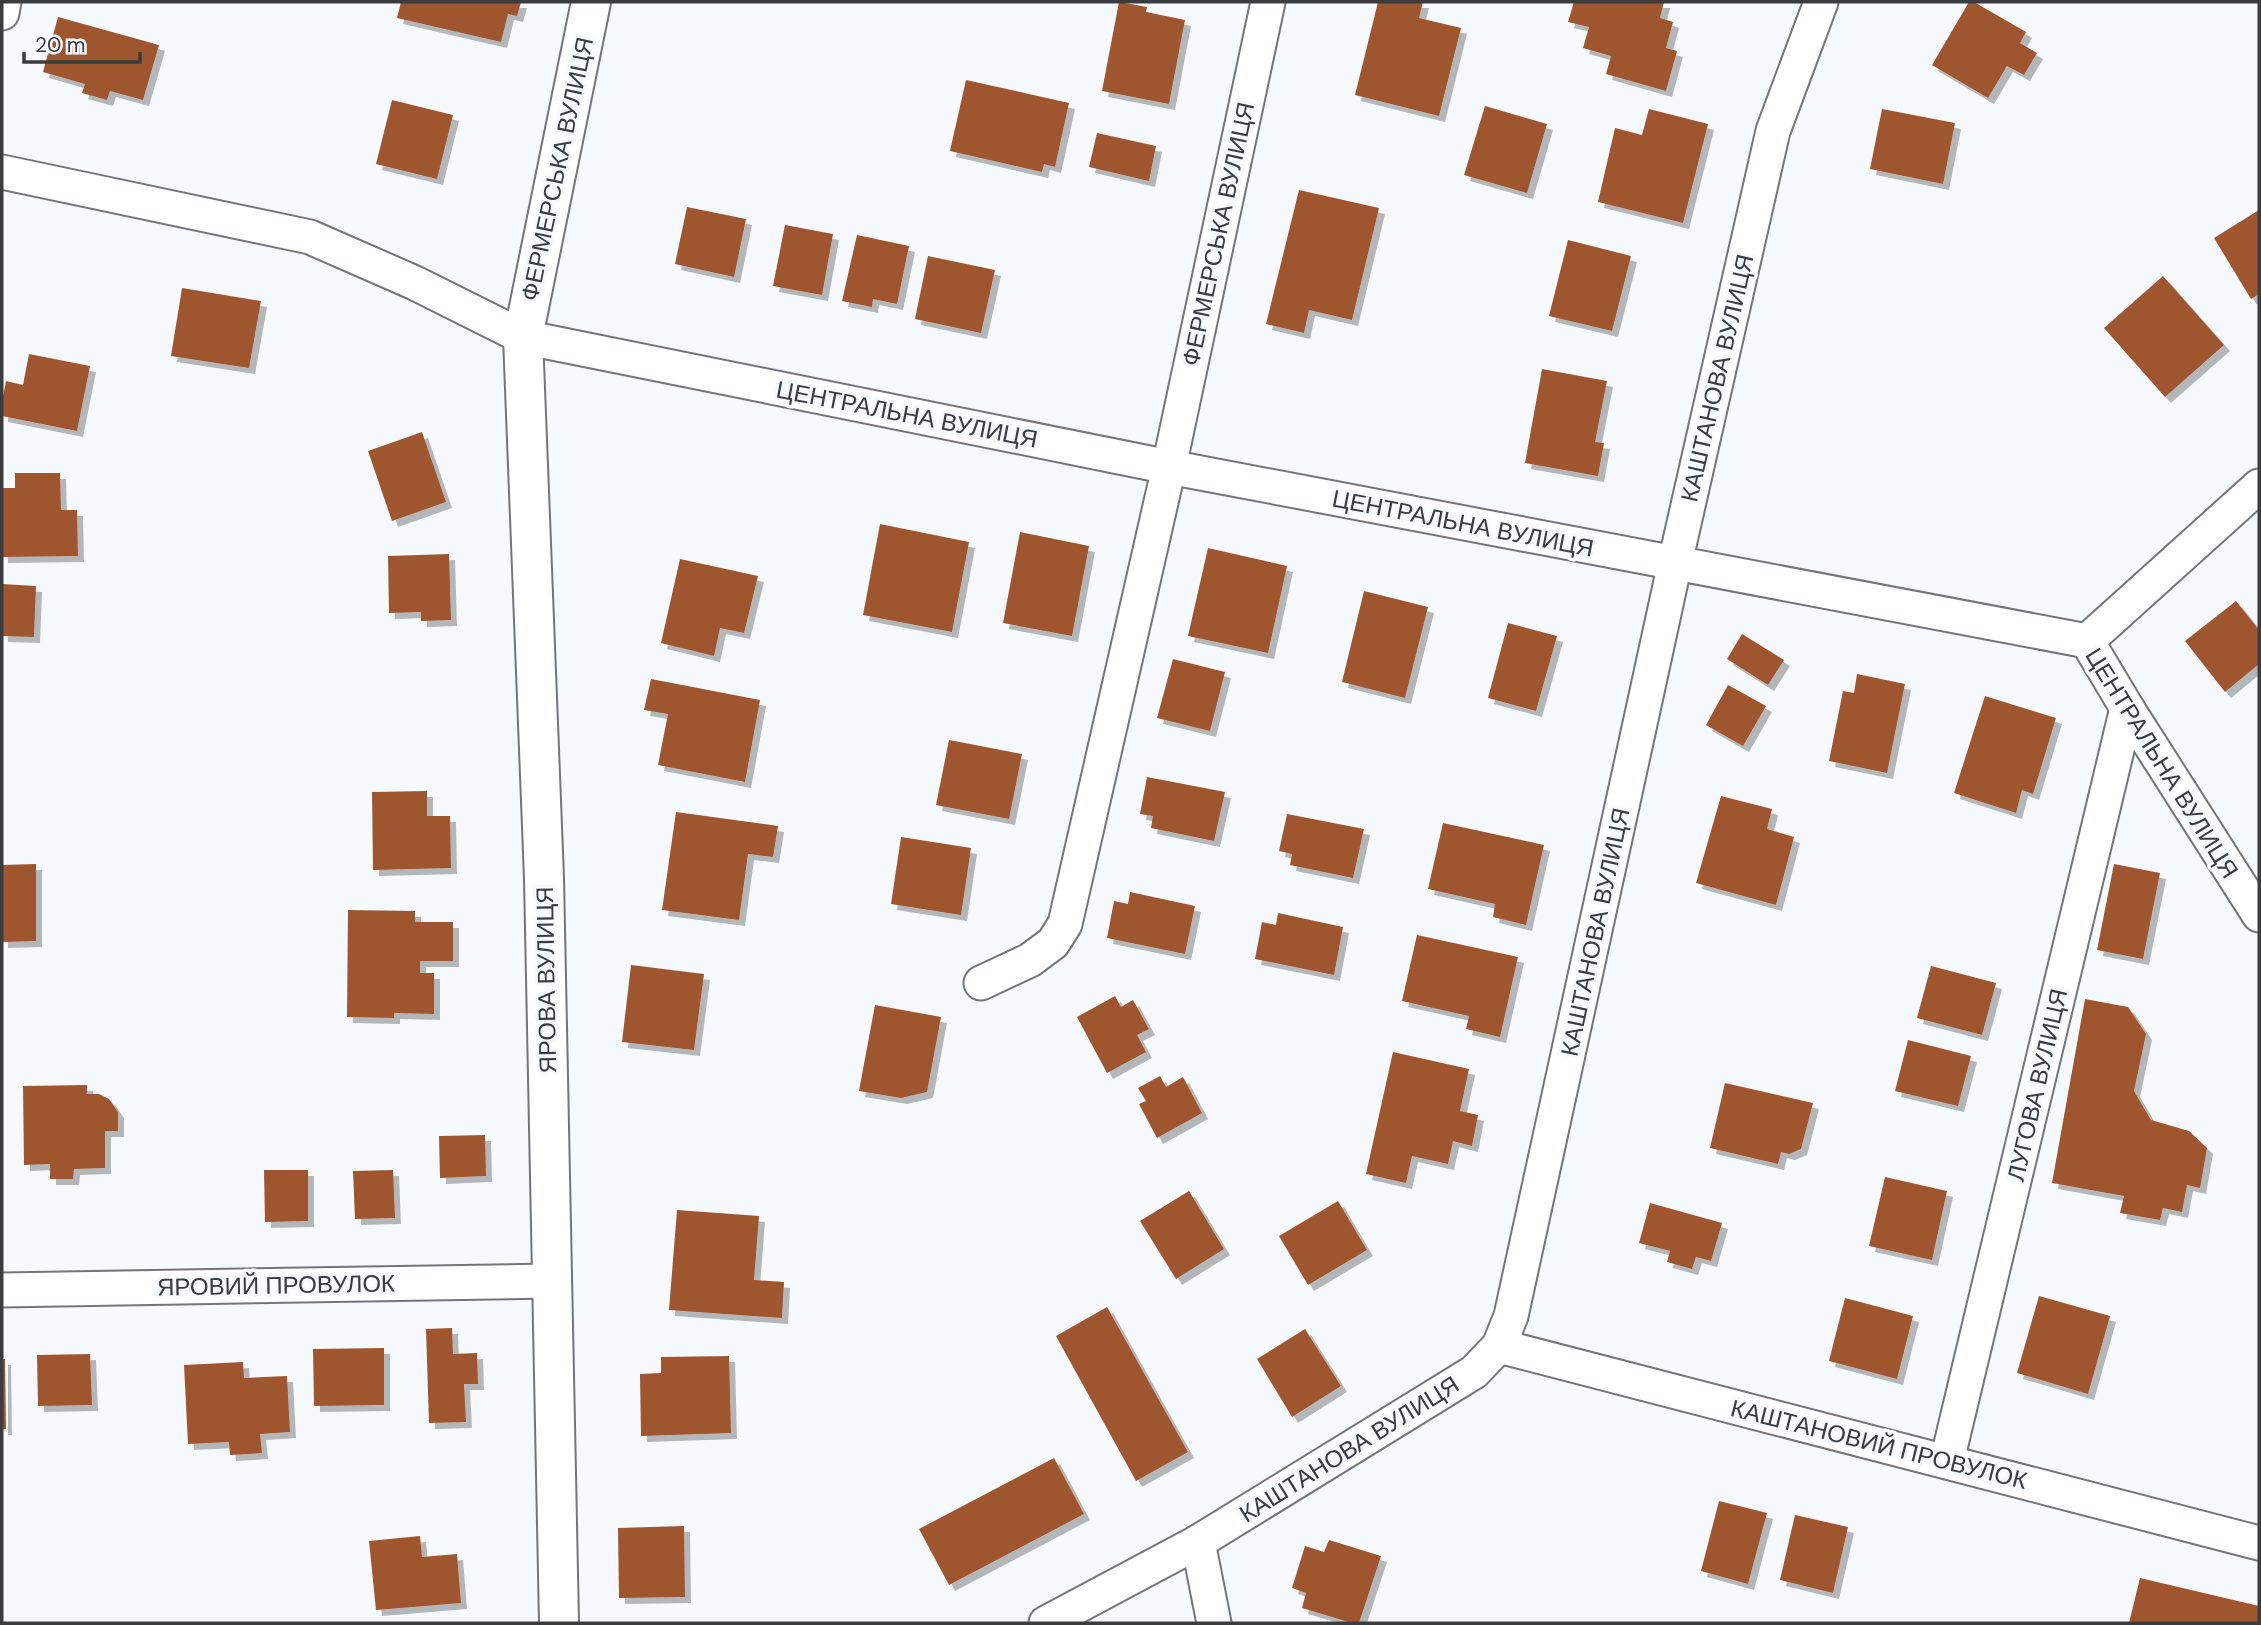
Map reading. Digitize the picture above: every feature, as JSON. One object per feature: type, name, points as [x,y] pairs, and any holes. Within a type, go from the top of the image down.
[{"type":"main road","name":"ФЕРМЕРСЬКА ВУЛИЦЯ","points":[[523,337],[592,2]]},
{"type":"main road","name":"ЯРОВА ВУЛИЦЯ","points":[[523,337],[544,878],[559,1623]]},
{"type":"street","points":[[2,13],[4,2]]},
{"type":"street","name":"ФЕРМЕРСЬКА ВУЛИЦЯ","points":[[981,983],[1030,960],[1053,943],[1065,923],[1169,467],[1268,2]]},
{"type":"street","name":"КАШТАНОВА ВУЛИЦЯ","points":[[1046,1623],[1198,1542],[1474,1372],[1499,1346],[1511,1315],[1675,563],[1773,131],[1821,2]]},
{"type":"street","name":"ЦЕНТРАЛЬНА ВУЛИЦЯ","points":[[2,172],[310,237],[415,283],[523,337],[1169,467],[2087,641],[2259,915]]},
{"type":"street","points":[[2087,641],[2259,486]]},
{"type":"street","name":"ЛУГОВА ВУЛИЦЯ","points":[[1947,1461],[2127,708]]},
{"type":"street","name":"ЯРОВИЙ ПРОВУЛОК","points":[[2,1290],[551,1281]]},
{"type":"street","name":"КАШТАНОВИЙ ПРОВУЛОК","points":[[1499,1346],[2259,1543]]},
{"type":"street","points":[[1198,1542],[1214,1623]]},
{"type":"building","points":[[401,2],[521,2],[517,16],[508,14],[501,42],[397,18]]},
{"type":"building","points":[[1119,2],[1147,7],[1146,12],[1185,20],[1169,104],[1102,91]]},
{"type":"building","points":[[1378,2],[1423,2],[1419,18],[1461,28],[1439,116],[1355,95]]},
{"type":"building","points":[[1574,2],[1664,2],[1660,18],[1673,22],[1666,48],[1677,51],[1666,91],[1606,74],[1611,56],[1583,48],[1589,27],[1568,22]]},
{"type":"building","points":[[1969,2],[1974,2],[2026,32],[2020,43],[2037,53],[2024,75],[2007,66],[1988,98],[1932,65]]},
{"type":"building","points":[[58,17],[159,45],[143,100],[110,91],[107,100],[82,93],[85,84],[43,72]]},
{"type":"building","points":[[966,80],[1069,103],[1055,167],[1044,164],[1042,172],[950,151]]},
{"type":"building","points":[[392,100],[453,115],[437,179],[376,164]]},
{"type":"building","points":[[1485,106],[1547,124],[1527,193],[1464,175]]},
{"type":"building","points":[[1649,109],[1708,124],[1683,223],[1598,202],[1615,128],[1642,135]]},
{"type":"building","points":[[1882,109],[1955,123],[1943,184],[1870,169]]},
{"type":"building","points":[[1097,133],[1156,146],[1149,181],[1089,167]]},
{"type":"building","points":[[1299,190],[1379,208],[1352,320],[1309,310],[1304,333],[1266,324]]},
{"type":"building","points":[[687,207],[746,219],[734,277],[675,264]]},
{"type":"building","points":[[2259,210],[2259,294],[2251,299],[2214,238]]},
{"type":"building","points":[[785,225],[833,234],[822,295],[773,286]]},
{"type":"building","points":[[857,235],[909,246],[897,304],[873,299],[872,307],[842,301]]},
{"type":"building","points":[[1568,240],[1631,256],[1612,331],[1549,316]]},
{"type":"building","points":[[928,256],[995,270],[981,333],[915,319]]},
{"type":"building","points":[[2163,276],[2224,345],[2165,397],[2104,328]]},
{"type":"building","points":[[182,288],[261,301],[249,368],[171,356]]},
{"type":"building","points":[[29,354],[90,366],[77,431],[2,416],[6,381],[23,385]]},
{"type":"building","points":[[1542,369],[1607,381],[1595,442],[1604,443],[1598,476],[1525,463]]},
{"type":"building","points":[[422,432],[446,502],[392,521],[368,451]]},
{"type":"building","points":[[15,473],[60,473],[61,510],[77,510],[78,556],[2,557],[2,488],[15,488]]},
{"type":"building","points":[[880,524],[969,542],[952,632],[863,615]]},
{"type":"building","points":[[1020,532],[1089,546],[1072,636],[1003,623]]},
{"type":"building","points":[[1208,548],[1287,566],[1268,653],[1188,636]]},
{"type":"building","points":[[449,554],[451,620],[421,621],[421,612],[389,613],[388,556]]},
{"type":"building","points":[[680,559],[758,576],[744,633],[720,628],[714,656],[661,643]]},
{"type":"building","points":[[2,584],[36,586],[34,637],[2,636]]},
{"type":"building","points":[[1364,591],[1428,607],[1405,698],[1342,682]]},
{"type":"building","points":[[2236,601],[2259,630],[2259,664],[2225,692],[2185,641]]},
{"type":"building","points":[[1508,623],[1557,636],[1536,711],[1488,698]]},
{"type":"building","points":[[1742,634],[1784,660],[1768,685],[1727,659]]},
{"type":"building","points":[[1173,659],[1225,672],[1210,731],[1157,718]]},
{"type":"building","points":[[1857,674],[1905,684],[1887,773],[1829,761],[1843,691],[1854,693]]},
{"type":"building","points":[[651,679],[760,700],[745,782],[658,765],[668,714],[644,710]]},
{"type":"building","points":[[1728,685],[1766,706],[1743,746],[1706,725]]},
{"type":"building","points":[[1985,696],[2056,718],[2033,794],[2022,790],[2016,813],[1954,793]]},
{"type":"building","points":[[949,740],[1022,754],[1009,819],[936,805]]},
{"type":"building","points":[[1147,777],[1225,792],[1214,841],[1151,828],[1153,816],[1140,814]]},
{"type":"building","points":[[427,791],[427,816],[450,816],[451,868],[373,870],[372,792]]},
{"type":"building","points":[[1721,796],[1772,809],[1767,829],[1794,837],[1776,905],[1696,883]]},
{"type":"building","points":[[676,812],[778,826],[773,857],[748,854],[739,920],[662,910]]},
{"type":"building","points":[[1287,814],[1364,829],[1353,878],[1290,865],[1292,854],[1279,851]]},
{"type":"building","points":[[1443,823],[1544,845],[1526,925],[1493,917],[1495,904],[1428,889]]},
{"type":"building","points":[[901,837],[971,848],[961,915],[891,904]]},
{"type":"building","points":[[36,864],[36,941],[2,942],[2,865]]},
{"type":"building","points":[[2114,864],[2160,873],[2143,959],[2097,950]]},
{"type":"building","points":[[1130,892],[1195,906],[1185,954],[1107,938],[1114,901],[1128,904]]},
{"type":"building","points":[[348,910],[415,911],[415,922],[453,922],[453,961],[420,961],[420,973],[434,973],[434,1014],[394,1013],[394,1018],[347,1017]]},
{"type":"building","points":[[1278,913],[1343,927],[1334,975],[1255,959],[1262,922],[1276,925]]},
{"type":"building","points":[[1417,935],[1518,957],[1500,1037],[1466,1029],[1469,1016],[1402,1001]]},
{"type":"building","points":[[631,965],[704,974],[694,1050],[622,1042]]},
{"type":"building","points":[[1931,966],[1996,983],[1982,1035],[1917,1018]]},
{"type":"building","points":[[1115,996],[1121,1007],[1133,1000],[1149,1029],[1137,1035],[1146,1052],[1107,1073],[1077,1017]]},
{"type":"building","points":[[2085,999],[2128,1007],[2146,1034],[2134,1091],[2151,1120],[2189,1131],[2207,1148],[2200,1188],[2187,1185],[2182,1212],[2163,1208],[2160,1220],[2120,1213],[2124,1196],[2052,1183]]},
{"type":"building","points":[[875,1005],[941,1017],[927,1092],[901,1098],[859,1091]]},
{"type":"building","points":[[1908,1040],[1971,1056],[1958,1106],[1895,1091]]},
{"type":"building","points":[[1393,1052],[1469,1069],[1460,1111],[1478,1115],[1472,1146],[1453,1141],[1448,1164],[1412,1156],[1406,1183],[1366,1174]]},
{"type":"building","points":[[1160,1076],[1166,1087],[1183,1077],[1202,1113],[1157,1138],[1139,1104],[1146,1101],[1138,1088]]},
{"type":"building","points":[[1725,1083],[1813,1103],[1801,1149],[1789,1154],[1781,1152],[1778,1164],[1710,1148]]},
{"type":"building","points":[[87,1085],[87,1094],[99,1094],[109,1099],[118,1112],[118,1131],[105,1131],[105,1168],[74,1169],[73,1179],[50,1179],[50,1164],[24,1165],[23,1086]]},
{"type":"building","points":[[485,1135],[486,1176],[440,1178],[439,1136]]},
{"type":"building","points":[[264,1170],[308,1170],[308,1221],[265,1222]]},
{"type":"building","points":[[393,1170],[395,1218],[355,1219],[353,1171]]},
{"type":"building","points":[[1885,1177],[1947,1191],[1932,1260],[1869,1246]]},
{"type":"building","points":[[1189,1191],[1224,1249],[1176,1279],[1140,1221]]},
{"type":"building","points":[[1338,1201],[1367,1250],[1308,1285],[1279,1236]]},
{"type":"building","points":[[1650,1203],[1722,1223],[1711,1261],[1696,1257],[1692,1269],[1667,1262],[1670,1251],[1639,1243]]},
{"type":"building","points":[[677,1210],[759,1216],[754,1280],[784,1282],[782,1318],[669,1310]]},
{"type":"building","points":[[2039,1296],[2110,1316],[2088,1394],[2017,1373]]},
{"type":"building","points":[[1845,1298],[1913,1316],[1897,1379],[1829,1361]]},
{"type":"building","points":[[1107,1307],[1188,1452],[1136,1481],[1056,1336]]},
{"type":"building","points":[[452,1328],[453,1354],[477,1353],[478,1384],[464,1384],[466,1422],[429,1423],[426,1329]]},
{"type":"building","points":[[1305,1329],[1341,1386],[1292,1417],[1257,1359]]},
{"type":"building","points":[[384,1348],[384,1405],[314,1406],[313,1349]]},
{"type":"building","points":[[90,1354],[92,1405],[38,1406],[37,1355]]},
{"type":"building","points":[[729,1356],[731,1433],[641,1436],[640,1374],[661,1373],[661,1357]]},
{"type":"building","points":[[2,1359],[5,1359],[6,1429],[2,1429]]},
{"type":"building","points":[[243,1362],[244,1378],[287,1376],[290,1432],[260,1434],[262,1453],[230,1455],[229,1442],[188,1444],[184,1365]]},
{"type":"building","points":[[1054,1458],[1084,1514],[949,1585],[919,1529]]},
{"type":"building","points":[[1719,1501],[1767,1513],[1748,1584],[1701,1571]]},
{"type":"building","points":[[1795,1515],[1848,1527],[1833,1593],[1780,1580]]},
{"type":"building","points":[[684,1526],[685,1597],[619,1598],[618,1528]]},
{"type":"building","points":[[420,1536],[422,1557],[457,1554],[461,1603],[376,1610],[369,1541]]},
{"type":"building","points":[[1329,1540],[1381,1556],[1359,1623],[1302,1608],[1306,1593],[1292,1588],[1305,1546],[1324,1552]]},
{"type":"building","points":[[2140,1578],[2259,1606],[2259,1623],[2129,1623]]}]
